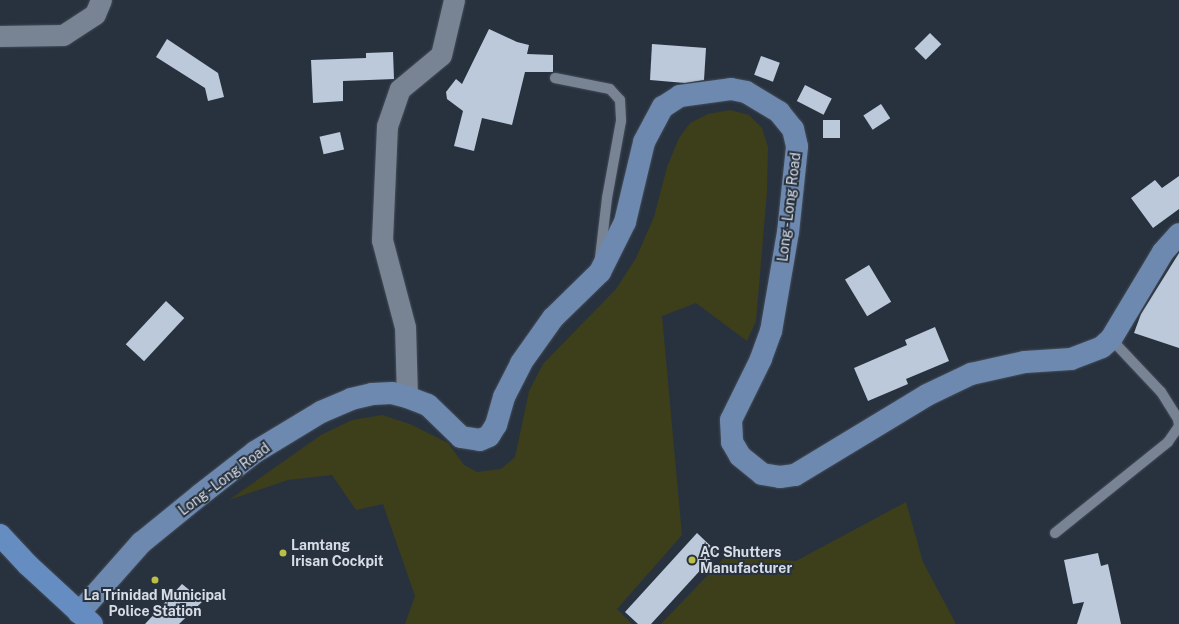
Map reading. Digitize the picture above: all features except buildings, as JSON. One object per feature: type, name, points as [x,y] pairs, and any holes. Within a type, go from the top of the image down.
[{"type":"highway","points":[[0,535],[28,565],[85,619]]},
{"type":"main road","name":"Long - Long Road","points":[[85,619],[141,543],[255,452],[321,412],[351,398],[372,394],[392,394],[407,397],[428,405],[461,437],[480,440],[489,436],[496,425],[504,397],[521,363],[553,318],[600,272],[625,222],[644,142],[663,107],[680,96],[731,89],[746,92],[779,112],[793,129],[797,147],[788,232],[771,331],[761,359],[731,420],[732,442],[740,456],[762,474],[780,477],[795,475],[927,395],[971,374],[1025,362],[1071,359],[1089,354],[1111,339],[1163,252],[1179,234]]},
{"type":"street","points":[[0,36],[62,34],[95,14],[100,0]]},
{"type":"street","points":[[407,397],[405,327],[382,240],[387,126],[400,89],[442,55],[454,0]]},
{"type":"lane","points":[[555,78],[610,89],[620,100],[622,121],[607,198],[600,272]]},
{"type":"lane","points":[[1055,533],[1168,442],[1179,426],[1178,419],[1161,392],[1111,339]]},
{"type":"shaded area","points":[[730,110],[749,115],[762,128],[768,147],[767,191],[756,321],[747,341],[696,303],[662,316],[682,535],[617,609],[632,624],[405,624],[415,596],[383,504],[356,510],[332,475],[288,480],[229,500],[321,435],[352,420],[382,415],[410,424],[448,443],[464,465],[477,472],[501,469],[515,457],[529,391],[543,364],[616,289],[636,258],[654,217],[667,167],[679,138],[690,123],[708,114]]},
{"type":"shaded area","points":[[906,502],[923,562],[956,624],[661,624],[726,556],[796,561]]},
{"type":"place","name":"Lamtang Irisan Cockpit","points":[[283,553]]},
{"type":"place","name":"AC Shutters Manufacturer","points":[[692,560]]},
{"type":"place","name":"La Trinidad Municipal Police Station","points":[[155,580]]}]
